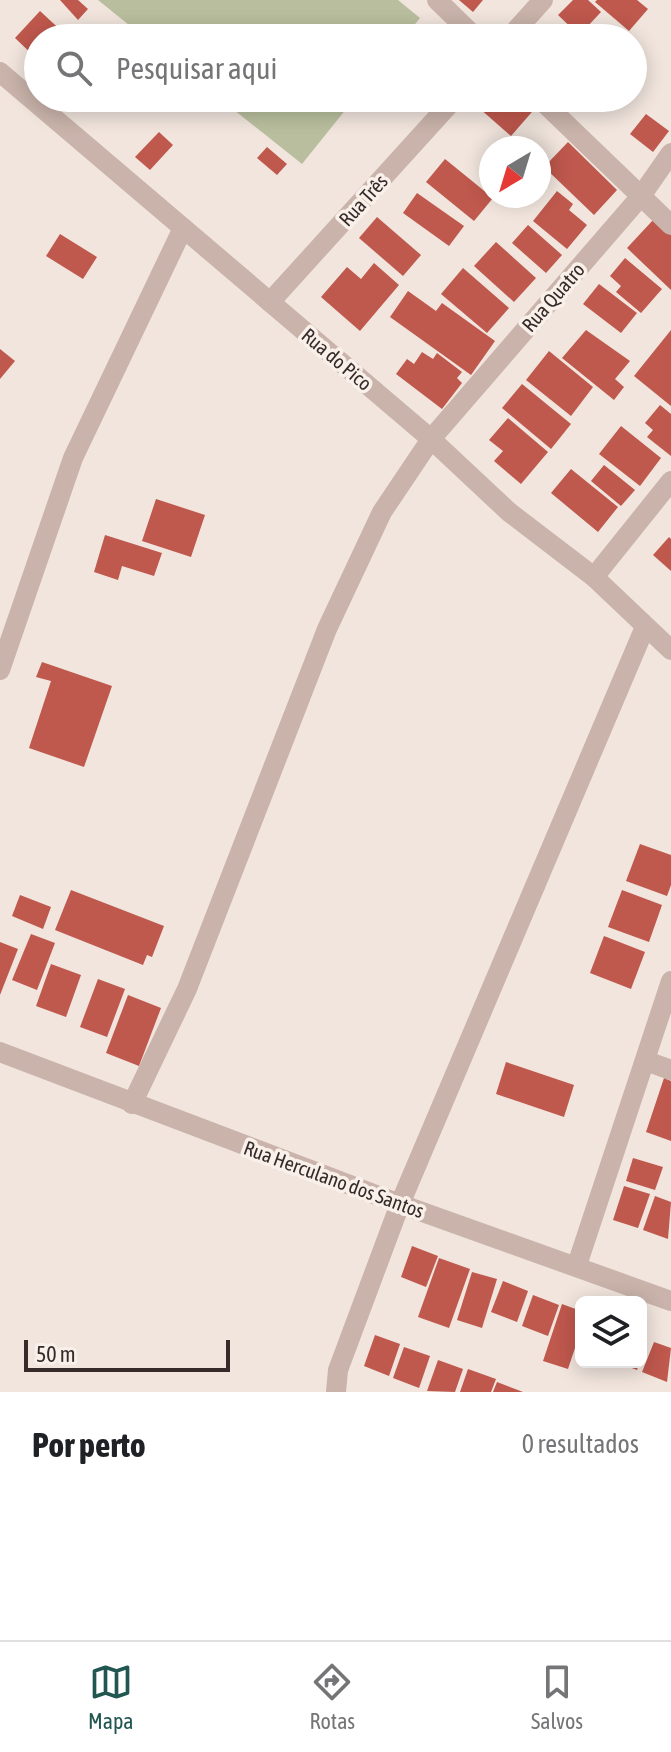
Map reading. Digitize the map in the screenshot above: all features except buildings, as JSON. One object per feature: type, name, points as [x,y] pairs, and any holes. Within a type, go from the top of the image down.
[{"type":"street","points":[[437,0],[462,24]]},
{"type":"street","points":[[522,24],[543,0]]},
{"type":"street","name":"Rua do Pico","points":[[0,72],[24,92]]},
{"type":"street","name":"Rua do Pico","points":[[47,112],[431,439],[509,512],[594,577],[671,650]]},
{"type":"street","name":"Rua Três","points":[[270,302],[442,112]]},
{"type":"street","points":[[554,112],[671,225]]},
{"type":"street","name":"Rua Quatro","points":[[132,1104],[187,989],[327,629],[382,512],[431,439],[641,196],[671,153]]},
{"type":"street","points":[[0,670],[73,458],[183,228]]},
{"type":"street","points":[[594,577],[671,481]]},
{"type":"street","points":[[336,1392],[338,1370],[400,1204],[645,627]]},
{"type":"street","points":[[577,1265],[671,981]]},
{"type":"street","name":"Rua Herculano dos Santos","points":[[0,1052],[400,1204],[671,1301]]},
{"type":"street","points":[[646,1061],[671,1070]]},
{"type":"green space","points":[[98,0],[398,0],[420,18],[415,24],[128,24]]},
{"type":"green space","points":[[237,112],[344,112],[302,164]]}]
